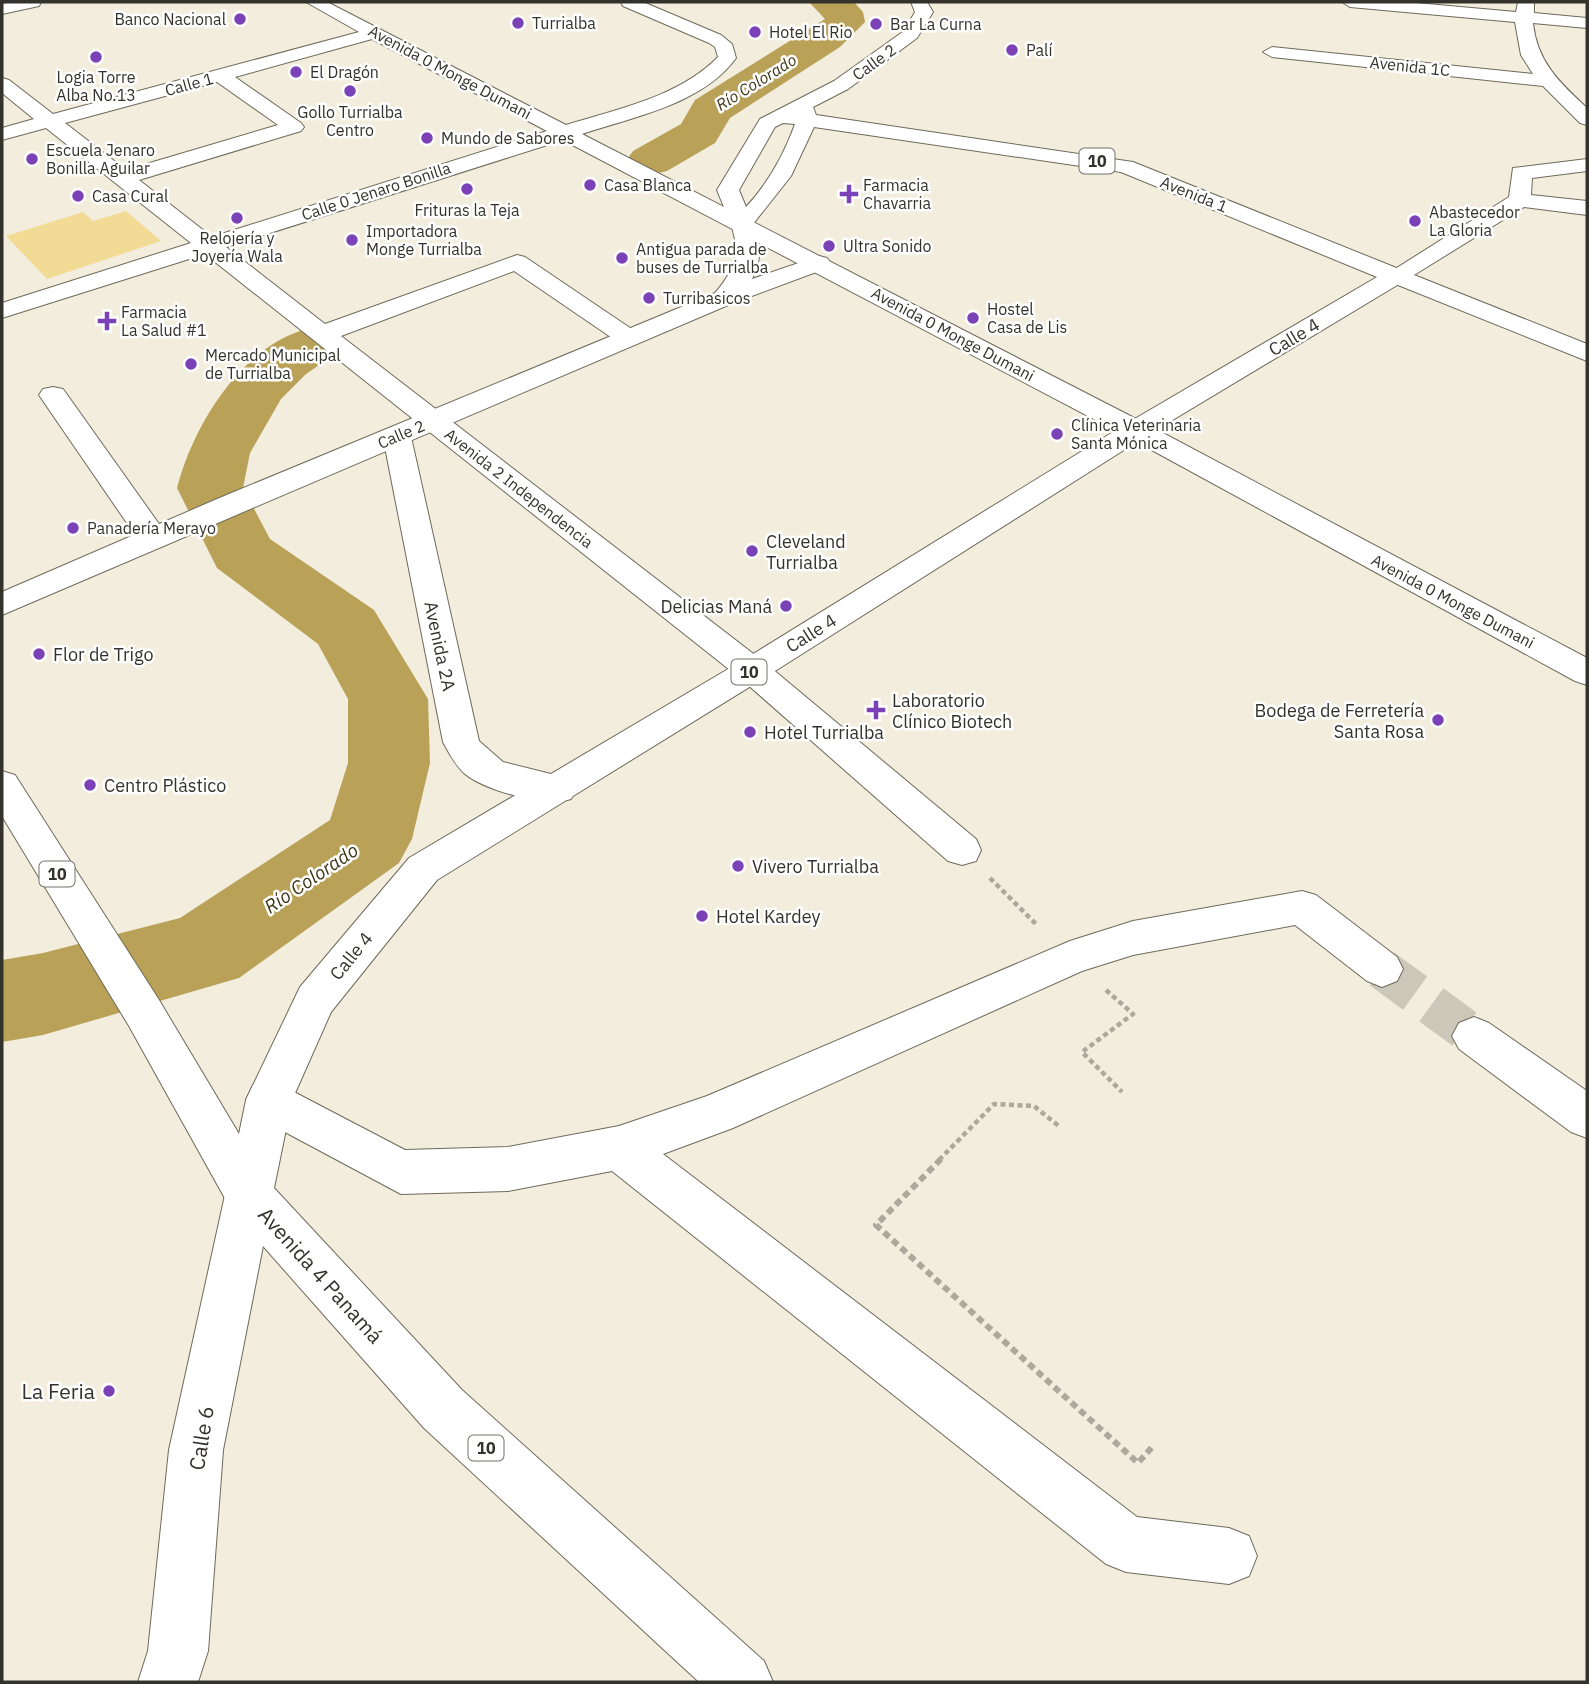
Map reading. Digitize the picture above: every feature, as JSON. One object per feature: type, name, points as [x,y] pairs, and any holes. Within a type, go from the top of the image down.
[{"type":"street","points":[[2,9],[33,2]]},
{"type":"street","name":"Avenida 0 Monge Dumani","points":[[314,2],[673,188],[736,212],[819,263],[1587,673]]},
{"type":"street","name":"Calle 0 Jenaro Bonilla","points":[[2,311],[645,107],[681,91],[720,66],[727,58],[723,44],[696,29],[629,2]]},
{"type":"street","name":"Calle 2","points":[[805,112],[911,34],[924,12],[919,2]]},
{"type":"street","points":[[1350,2],[1525,10],[1587,23]]},
{"type":"street","points":[[1525,10],[1526,53],[1548,81],[1587,119]]},
{"type":"street","name":"Calle 1","points":[[2,134],[376,33]]},
{"type":"street","name":"Avenida 1C","points":[[1272,52],[1548,81]]},
{"type":"street","points":[[122,178],[294,127],[220,75]]},
{"type":"street","name":"Avenida 2 Independencia","points":[[2,84],[752,670],[962,850]]},
{"type":"street","points":[[736,212],[762,204],[779,179],[805,112]]},
{"type":"street","name":"Avenida 1","points":[[736,212],[728,190],[733,177],[767,123],[779,116],[805,112],[1126,166],[1587,353]]},
{"type":"street","points":[[1587,165],[1521,173],[1520,200],[1587,208]]},
{"type":"street","name":"Calle 4","points":[[249,1195],[269,1100],[315,1000],[423,869],[752,670],[1136,430],[1520,200]]},
{"type":"street","name":"10","points":[[724,298],[742,276],[749,257],[748,240],[736,212]]},
{"type":"street","points":[[321,334],[517,262],[627,337]]},
{"type":"street","name":"Calle 2","points":[[2,604],[228,505],[397,437],[627,337],[819,263]]},
{"type":"street","points":[[53,395],[161,534]]},
{"type":"street","name":"Avenida 2A","points":[[397,437],[461,742],[470,760],[484,771],[558,789]]},
{"type":"street","name":"Avenida 4 Panamá","points":[[2,785],[144,1013],[249,1195],[443,1409],[743,1682]]},
{"type":"street","points":[[269,1100],[401,1172],[508,1169],[618,1148],[717,1113],[1070,958],[1133,938],[1302,907],[1382,969]]},
{"type":"street","points":[[1474,1036],[1587,1117]]},
{"type":"street","points":[[618,1148],[1126,1544],[1229,1556]]},
{"type":"street","name":"Calle 6","points":[[168,1682],[178,1651],[196,1450],[249,1195]]},
{"type":"path","points":[[962,850],[1070,958],[1133,1014],[1082,1052],[1122,1092]]},
{"type":"path","points":[[1060,1127],[1034,1106],[994,1104],[876,1225],[1138,1463],[1153,1446]]},
{"type":"shaded area","points":[[126,211],[161,241],[47,279],[6,236],[83,212],[93,221]]},
{"type":"waterway","name":"Río Colorado","points":[[650,161],[699,133],[711,110],[826,38],[845,22],[843,12],[828,2]]},
{"type":"waterway","name":"Río Colorado","points":[[2,1001],[43,994],[206,950],[368,839],[389,763],[388,699],[347,628],[242,552],[210,488],[218,453],[256,390],[285,361],[307,347]]},
{"type":"tunnel","points":[[1382,969],[1474,1036]]},
{"type":"place","name":"Banco Nacional","points":[[240,19]]},
{"type":"place","name":"Turrialba","points":[[518,23]]},
{"type":"place","name":"Bar La Curna","points":[[876,24]]},
{"type":"place","name":"Hotel El Rio","points":[[755,32]]},
{"type":"place","name":"Palí","points":[[1012,50]]},
{"type":"place","name":"Logia Torre Alba No.13","points":[[96,57]]},
{"type":"place","name":"El Dragón","points":[[296,72]]},
{"type":"place","name":"Gollo Turrialba Centro","points":[[350,91]]},
{"type":"place","name":"Mundo de Sabores","points":[[427,138]]},
{"type":"place","name":"Escuela Jenaro Bonilla Aguilar","points":[[32,159]]},
{"type":"place","name":"Casa Blanca","points":[[590,185]]},
{"type":"place","name":"Frituras la Teja","points":[[467,189]]},
{"type":"place","name":"Farmacia Chavarria","points":[[849,194]]},
{"type":"place","name":"Casa Cural","points":[[78,196]]},
{"type":"place","name":"Relojería y Joyería Wala","points":[[237,218]]},
{"type":"place","name":"Abastecedor La Gloria","points":[[1415,221]]},
{"type":"place","name":"Importadora Monge Turrialba","points":[[352,240]]},
{"type":"place","name":"Ultra Sonido","points":[[829,246]]},
{"type":"place","name":"Antigua parada de buses de Turrialba","points":[[622,258]]},
{"type":"place","name":"Turribasicos","points":[[649,298]]},
{"type":"place","name":"Hostel Casa de Lis","points":[[973,318]]},
{"type":"place","name":"Farmacia La Salud #1","points":[[107,321]]},
{"type":"place","name":"Mercado Municipal de Turrialba","points":[[191,364]]},
{"type":"place","name":"Clínica Veterinaria Santa Mónica","points":[[1057,434]]},
{"type":"place","name":"Panadería Merayo","points":[[73,528]]},
{"type":"place","name":"Cleveland Turrialba","points":[[752,551]]},
{"type":"place","name":"Delicias Maná","points":[[786,606]]},
{"type":"place","name":"Flor de Trigo","points":[[39,654]]},
{"type":"place","name":"Laboratorio Clínico Biotech","points":[[876,710]]},
{"type":"place","name":"Bodega de Ferretería Santa Rosa","points":[[1438,720]]},
{"type":"place","name":"Hotel Turrialba","points":[[750,732]]},
{"type":"place","name":"Centro Plástico","points":[[90,785]]},
{"type":"place","name":"Vivero Turrialba","points":[[738,866]]},
{"type":"place","name":"Hotel Kardey","points":[[702,916]]},
{"type":"place","name":"La Feria","points":[[109,1391]]}]
